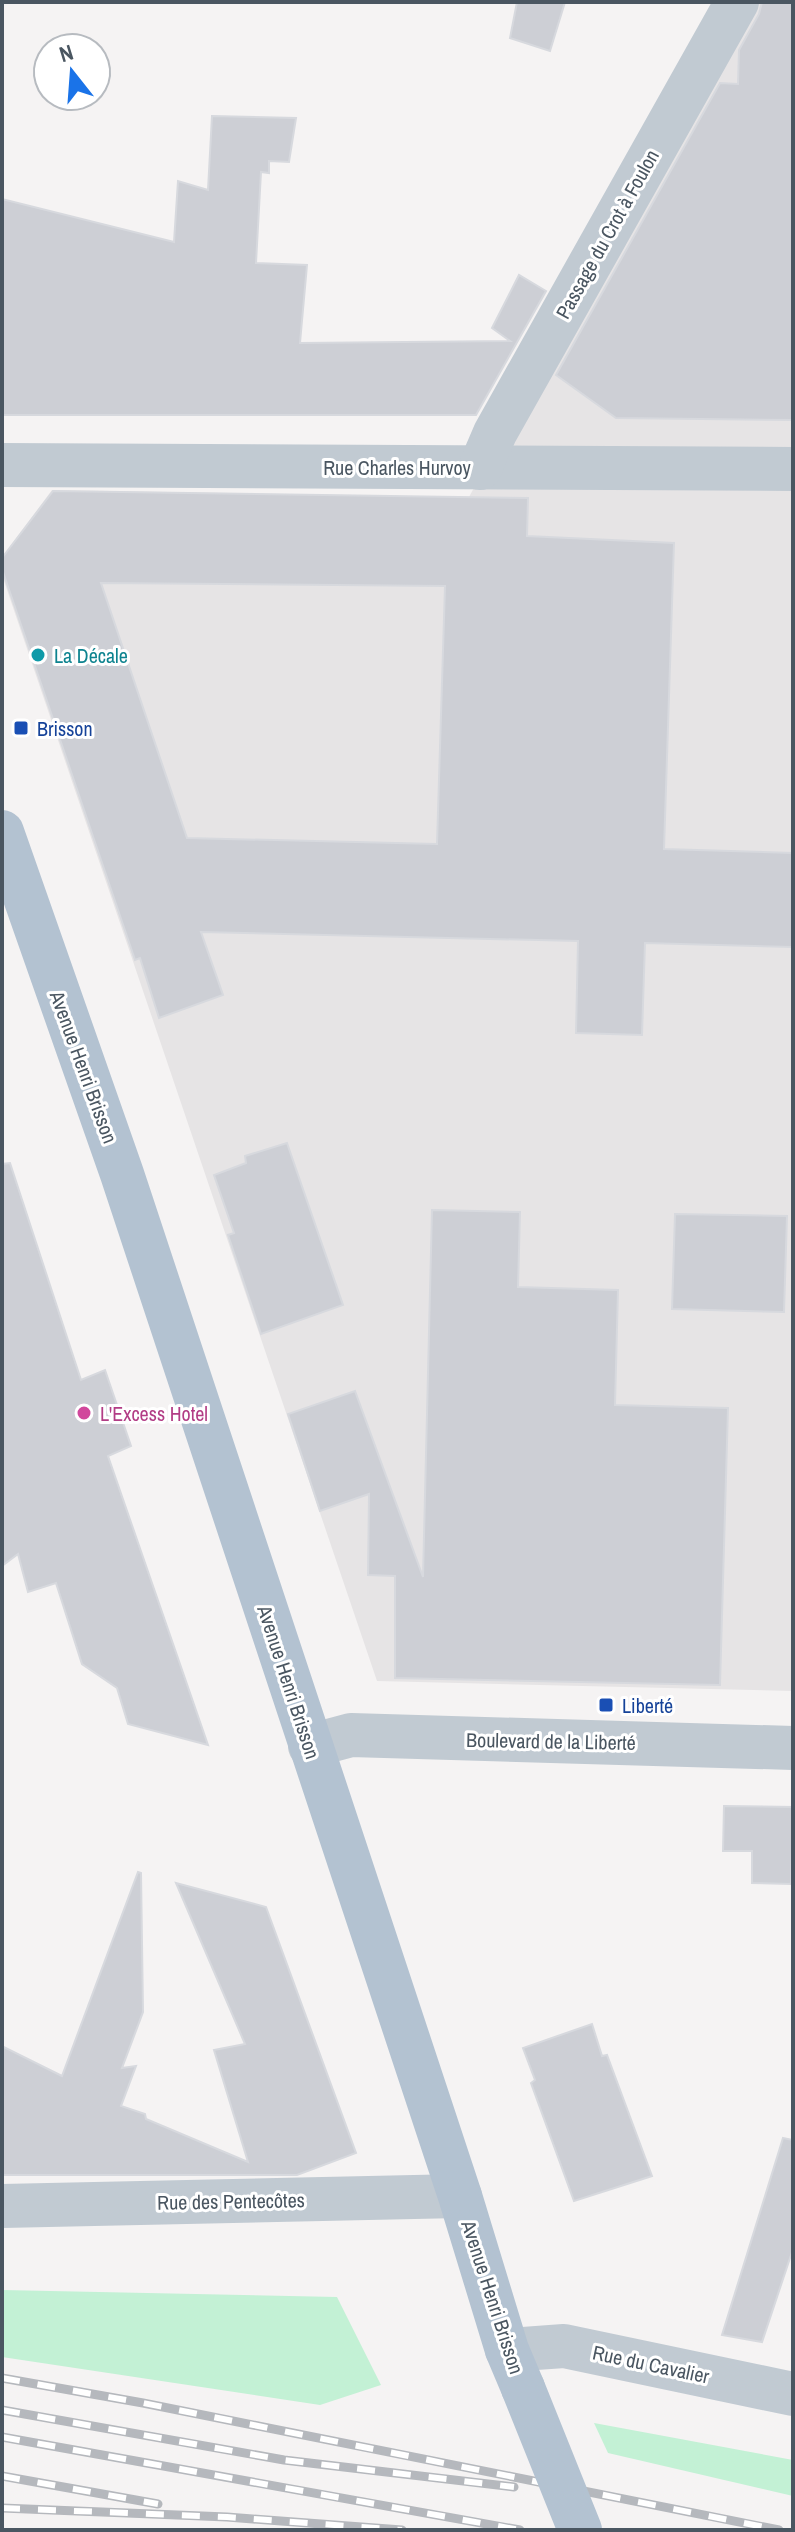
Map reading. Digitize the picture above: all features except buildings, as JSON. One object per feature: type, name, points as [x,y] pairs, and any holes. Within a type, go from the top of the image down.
[{"type":"main road","name":"Avenue Henri Brisson","points":[[2,832],[122,1174],[515,2369],[580,2530]]},
{"type":"street","name":"Passage du Crot à Foulon","points":[[480,468],[495,433],[737,2]]},
{"type":"street","name":"Rue Charles Hurvoy","points":[[2,465],[793,469]]},
{"type":"street","name":"Boulevard de la Liberté","points":[[310,1746],[351,1735],[793,1748]]},
{"type":"street","name":"Rue des Pentecôtes","points":[[2,2206],[460,2196]]},
{"type":"street","name":"Rue du Cavalier","points":[[515,2369],[564,2346],[793,2394]]},
{"type":"shaded area","points":[[737,2],[793,2],[793,1691],[377,1681],[2,575],[2,557],[52,490],[469,497]]},
{"type":"green space","points":[[2,2290],[337,2297],[381,2385],[320,2405],[2,2357]]},
{"type":"green space","points":[[594,2423],[793,2460],[793,2496],[608,2453]]},
{"type":"railway","points":[[2,2378],[143,2403],[779,2530]]},
{"type":"railway","points":[[2,2410],[284,2460],[514,2487]]},
{"type":"railway","points":[[2,2437],[520,2530]]},
{"type":"railway","points":[[2,2476],[158,2504]]},
{"type":"railway","points":[[2,2508],[227,2517],[402,2530]]},
{"type":"place","name":"La Décale","points":[[38,655]]},
{"type":"place","name":"Brisson","points":[[21,728]]},
{"type":"place","name":"L'Excess Hotel","points":[[84,1413]]},
{"type":"place","name":"Liberté","points":[[606,1705]]}]
